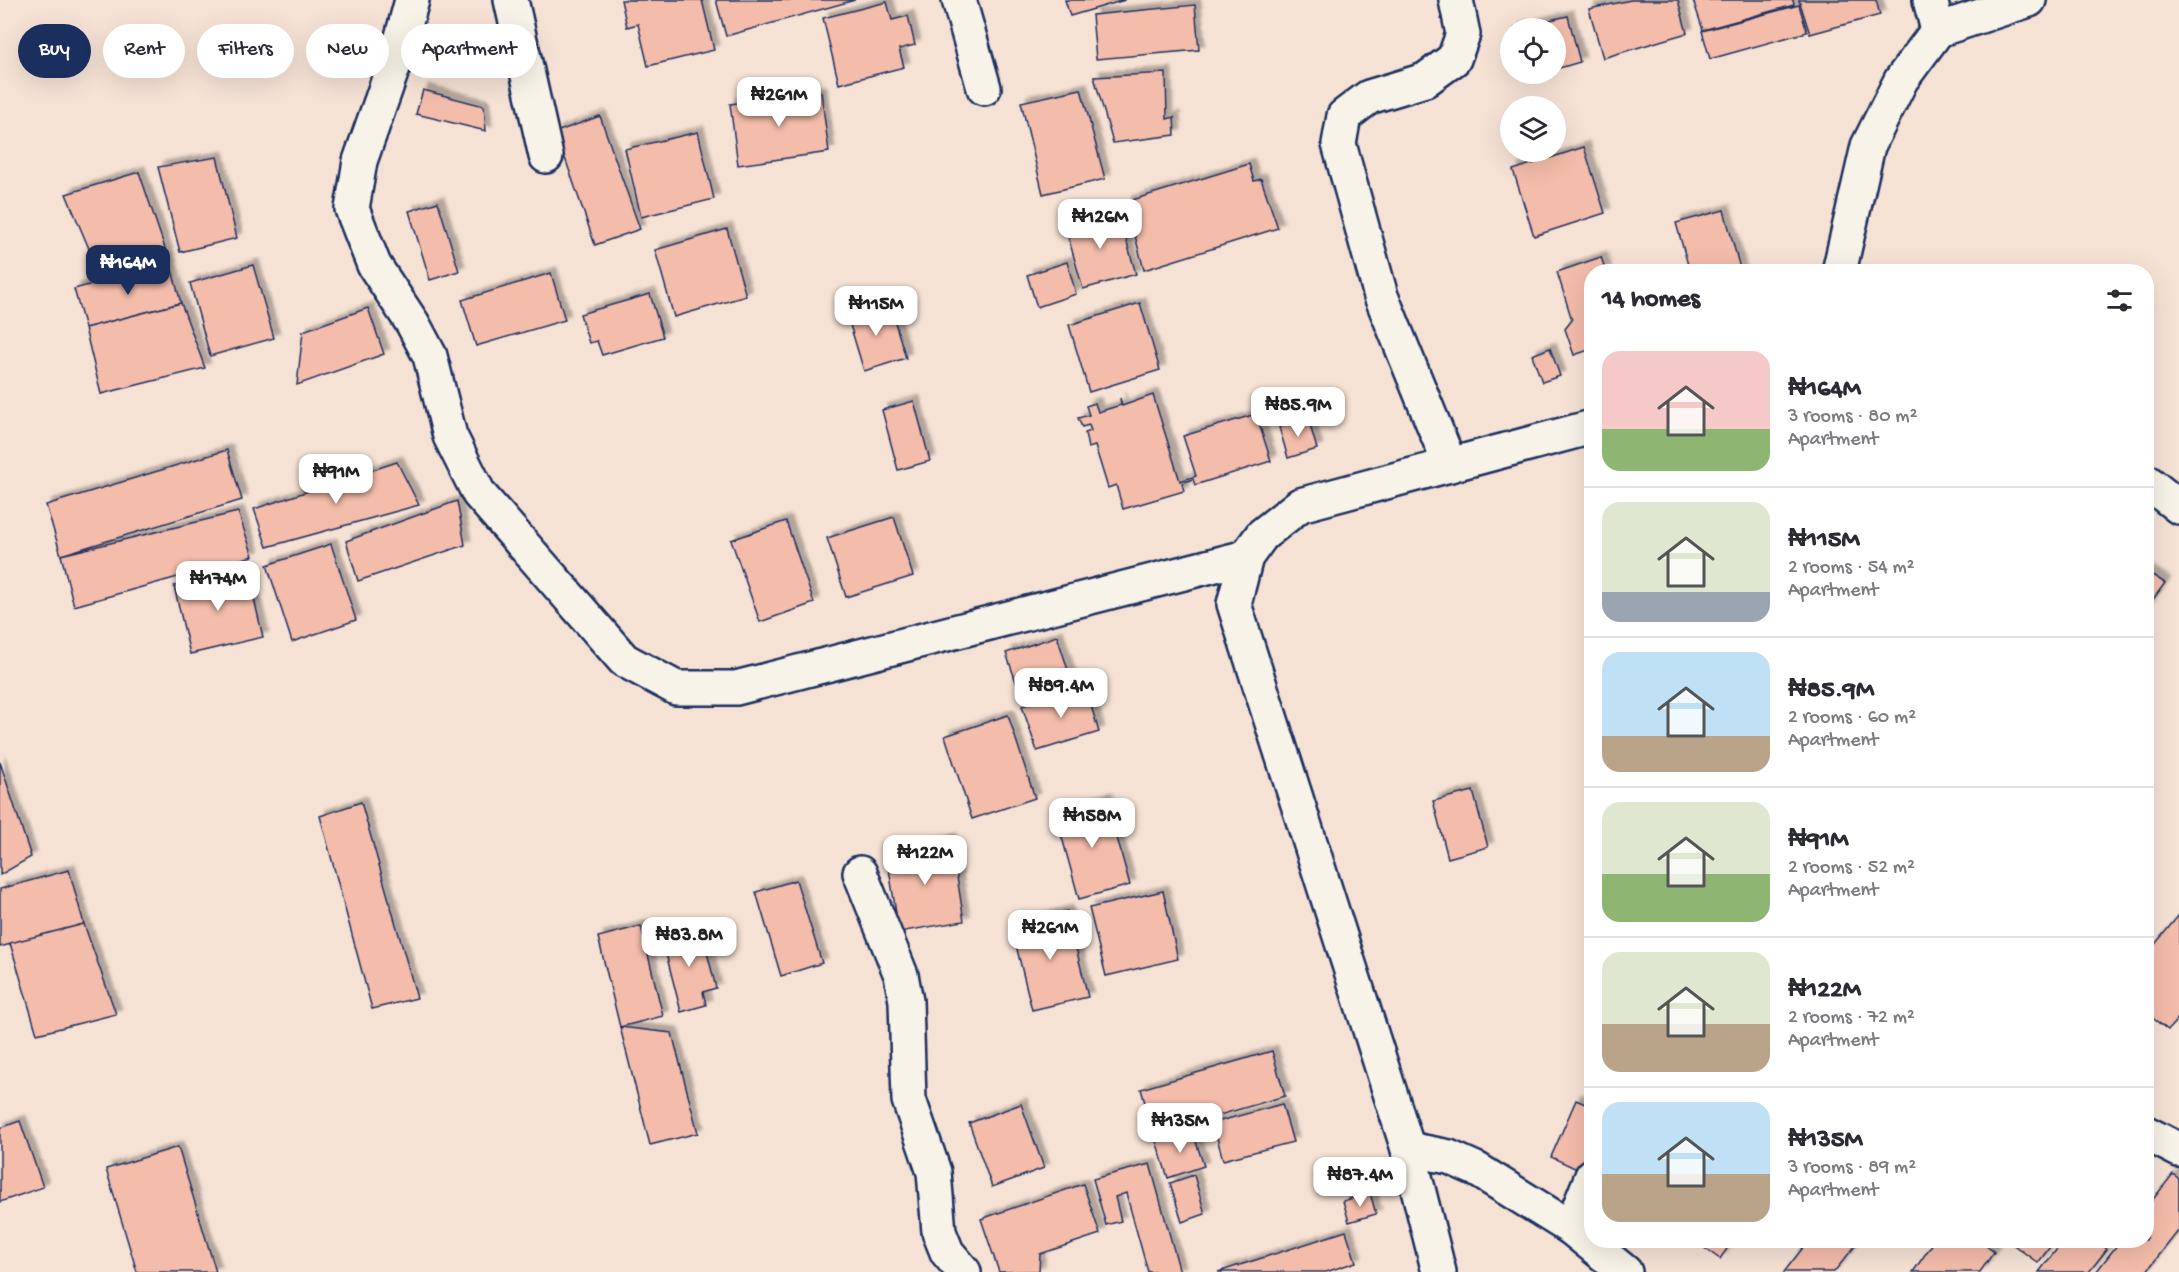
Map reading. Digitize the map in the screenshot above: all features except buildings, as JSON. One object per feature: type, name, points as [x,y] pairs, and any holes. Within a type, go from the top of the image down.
[{"type":"street","points":[[412,0],[396,59],[360,161],[352,209],[374,265],[413,324],[430,356],[450,436],[479,494],[624,660],[676,688],[736,688],[1246,557]]},
{"type":"street","points":[[511,0],[546,156]]},
{"type":"street","points":[[959,0],[984,88]]},
{"type":"street","points":[[1450,465],[1382,297],[1340,144],[1344,116],[1369,97],[1425,80],[1454,60],[1463,34],[1456,0]]},
{"type":"street","points":[[1846,264],[1868,146],[1934,15],[2029,0]]},
{"type":"street","points":[[1439,1272],[1408,1149],[1234,604],[1246,557],[1262,535],[1300,506],[1584,429]]},
{"type":"street","points":[[2154,487],[2179,507]]},
{"type":"street","points":[[860,873],[901,975],[906,1001],[909,1100],[934,1172],[939,1232],[947,1252],[964,1272]]},
{"type":"street","points":[[2154,1137],[2179,1150]]},
{"type":"street","points":[[1408,1149],[1449,1157],[1476,1169],[1571,1228],[1584,1239]]},
{"type":"street","points":[[1571,1228],[1584,1196]]},
{"type":"street","points":[[1595,1248],[1624,1272]]}]
